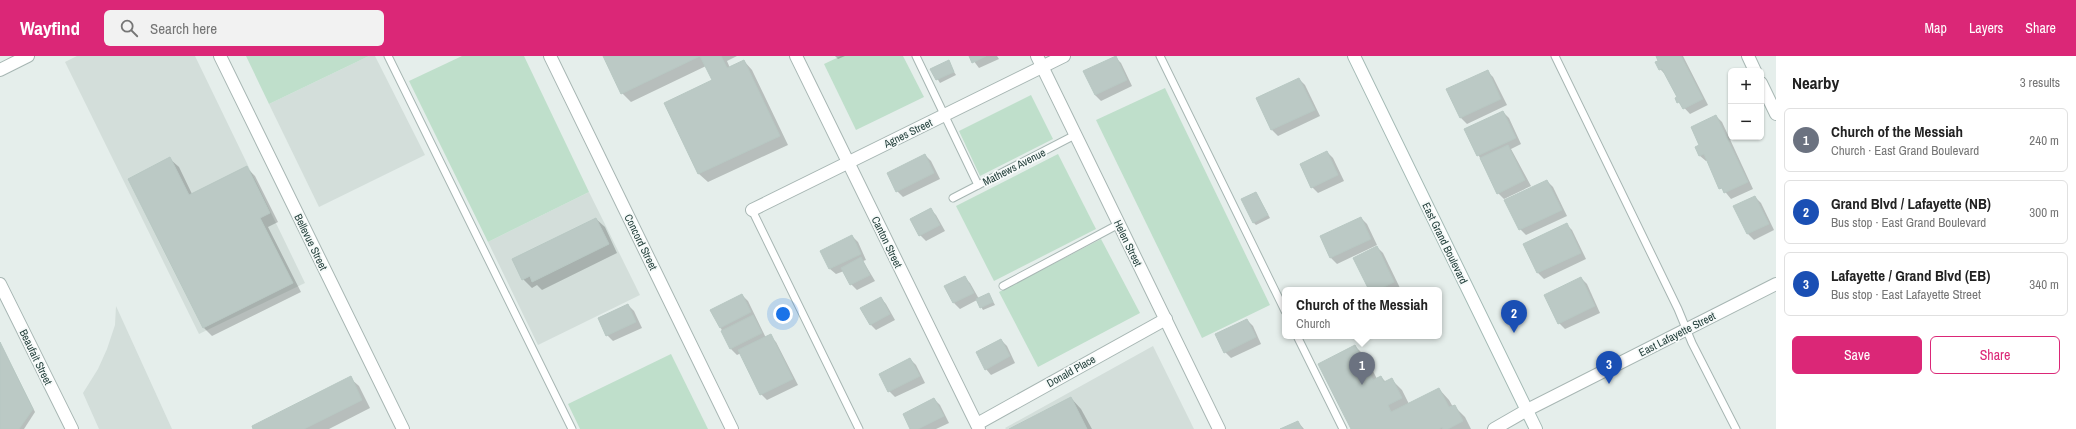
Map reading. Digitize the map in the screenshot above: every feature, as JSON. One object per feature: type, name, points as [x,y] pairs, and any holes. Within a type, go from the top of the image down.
[{"type":"street","points":[[0,70],[28,56]]},
{"type":"street","name":"Bellevue Street","points":[[220,56],[402,429]]},
{"type":"street","name":"Concord Street","points":[[550,56],[732,429]]},
{"type":"street","name":"Canton Street","points":[[796,56],[978,427]]},
{"type":"street","name":"Agnes Street","points":[[752,210],[944,115],[1040,61],[1064,56]]},
{"type":"street","name":"East Grand Boulevard","points":[[1354,56],[1536,429]]},
{"type":"street","points":[[1748,56],[1754,68]]},
{"type":"street","name":"Helen Street","points":[[1040,61],[1219,429]]},
{"type":"street","points":[[1764,89],[1776,114]]},
{"type":"street","name":"Beaufait Street","points":[[0,284],[72,429]]},
{"type":"street","name":"East Lafayette Street","points":[[1494,429],[1527,410],[1776,284]]},
{"type":"street","name":"Donald Place","points":[[978,427],[1166,319]]},
{"type":"lane","points":[[388,56],[572,429]]},
{"type":"lane","points":[[916,56],[978,185]]},
{"type":"lane","points":[[1160,56],[1282,305]]},
{"type":"lane","points":[[1555,56],[1686,329],[1736,429]]},
{"type":"lane","name":"Mathews Avenue","points":[[953,198],[1076,135]]},
{"type":"lane","points":[[752,210],[859,429]]},
{"type":"lane","points":[[1003,286],[1119,224]]},
{"type":"lane","points":[[1298,339],[1343,429]]},
{"type":"shaded area","points":[[77,56],[195,56],[305,283],[199,334],[65,62]]},
{"type":"shaded area","points":[[369,56],[375,56],[425,155],[319,207],[269,104]]},
{"type":"shaded area","points":[[589,192],[640,295],[538,345],[488,242]]},
{"type":"shaded area","points":[[116,306],[172,429],[99,429],[83,393],[98,369],[107,349],[115,325]]},
{"type":"shaded area","points":[[1153,346],[1194,429],[1005,428]]},
{"type":"green space","points":[[246,56],[369,56],[269,104]]},
{"type":"green space","points":[[462,56],[524,56],[589,192],[488,242],[409,81]]},
{"type":"green space","points":[[841,56],[903,56],[924,97],[856,130],[824,64]]},
{"type":"green space","points":[[1165,88],[1270,305],[1202,338],[1096,120]]},
{"type":"green space","points":[[1031,95],[1053,139],[980,176],[959,131]]},
{"type":"green space","points":[[1058,154],[1096,229],[994,281],[956,206]]},
{"type":"green space","points":[[1101,239],[1140,313],[1038,367],[999,292]]},
{"type":"green space","points":[[671,354],[708,429],[580,429],[568,404]]},
{"type":"building","points":[[603,56],[700,56],[621,94]]},
{"type":"building","points":[[700,56],[721,56],[727,68],[744,60],[780,136],[698,174],[664,103],[712,80]]},
{"type":"building","points":[[969,56],[986,56],[972,63]]},
{"type":"building","points":[[1116,56],[1127,80],[1095,95],[1083,71]]},
{"type":"building","points":[[1656,56],[1681,56],[1703,99],[1683,109],[1679,102],[1677,103],[1675,98],[1677,97],[1662,69],[1659,70],[1655,62],[1658,61]]},
{"type":"building","points":[[949,60],[954,72],[936,80],[930,69]]},
{"type":"building","points":[[1488,70],[1501,99],[1460,118],[1446,89]]},
{"type":"building","points":[[1299,78],[1315,110],[1271,130],[1256,98]]},
{"type":"building","points":[[1503,111],[1516,138],[1477,156],[1464,129]]},
{"type":"building","points":[[1716,115],[1748,182],[1724,193],[1722,188],[1719,189],[1704,154],[1699,156],[1695,147],[1699,145],[1691,127]]},
{"type":"building","points":[[1508,145],[1525,180],[1497,194],[1480,158]]},
{"type":"building","points":[[1327,151],[1338,175],[1311,188],[1300,164]]},
{"type":"building","points":[[925,154],[934,173],[896,192],[887,173]]},
{"type":"building","points":[[170,157],[189,195],[247,166],[270,213],[260,218],[293,283],[203,328],[128,179]]},
{"type":"building","points":[[1547,180],[1562,210],[1519,230],[1504,200]]},
{"type":"building","points":[[1256,192],[1268,215],[1253,223],[1241,199]]},
{"type":"building","points":[[1755,196],[1769,224],[1747,234],[1733,206]]},
{"type":"building","points":[[931,208],[940,225],[919,236],[910,219]]},
{"type":"building","points":[[1361,217],[1371,239],[1330,258],[1320,236]]},
{"type":"building","points":[[596,218],[609,244],[532,282],[530,276],[522,280],[512,259]]},
{"type":"building","points":[[1567,223],[1581,253],[1537,273],[1523,244]]},
{"type":"building","points":[[852,235],[861,254],[829,269],[820,251]]},
{"type":"building","points":[[1377,246],[1394,282],[1384,287],[1368,287],[1353,258]]},
{"type":"building","points":[[861,257],[870,275],[850,285],[841,268]]},
{"type":"building","points":[[965,276],[974,293],[953,303],[944,286]]},
{"type":"building","points":[[1581,277],[1595,306],[1558,324],[1544,295]]},
{"type":"building","points":[[989,293],[993,302],[980,308],[976,299]]},
{"type":"building","points":[[742,294],[751,312],[720,328],[710,310]]},
{"type":"building","points":[[881,297],[890,314],[870,325],[860,308]]},
{"type":"building","points":[[628,304],[636,322],[606,336],[598,318]]},
{"type":"building","points":[[753,315],[762,333],[730,349],[721,331]]},
{"type":"building","points":[[1247,319],[1256,337],[1224,353],[1215,334]]},
{"type":"building","points":[[771,334],[793,379],[760,395],[738,350]]},
{"type":"building","points":[[1001,339],[1010,356],[985,370],[976,352]]},
{"type":"building","points":[[0,342],[33,409],[19,429],[0,429]]},
{"type":"building","points":[[1355,345],[1373,380],[1381,376],[1384,382],[1392,378],[1402,398],[1388,405],[1391,412],[1439,388],[1449,407],[1455,405],[1463,421],[1448,429],[1443,429],[1442,427],[1439,429],[1351,429],[1318,364]]},
{"type":"building","points":[[910,358],[920,376],[888,392],[879,374]]},
{"type":"building","points":[[351,376],[362,400],[304,429],[253,429],[252,426]]},
{"type":"building","points":[[1071,397],[1087,429],[1009,429]]},
{"type":"building","points":[[934,398],[944,416],[918,429],[910,429],[903,414]]},
{"type":"building","points":[[1298,421],[1302,429],[1280,429]]},
{"type":"place","name":"Grand Blvd / Lafayette (NB)","points":[[1514,333]]},
{"type":"place","name":"Lafayette / Grand Blvd (EB)","points":[[1609,384]]},
{"type":"place","name":"Church of the Messiah","points":[[1362,385]]}]
